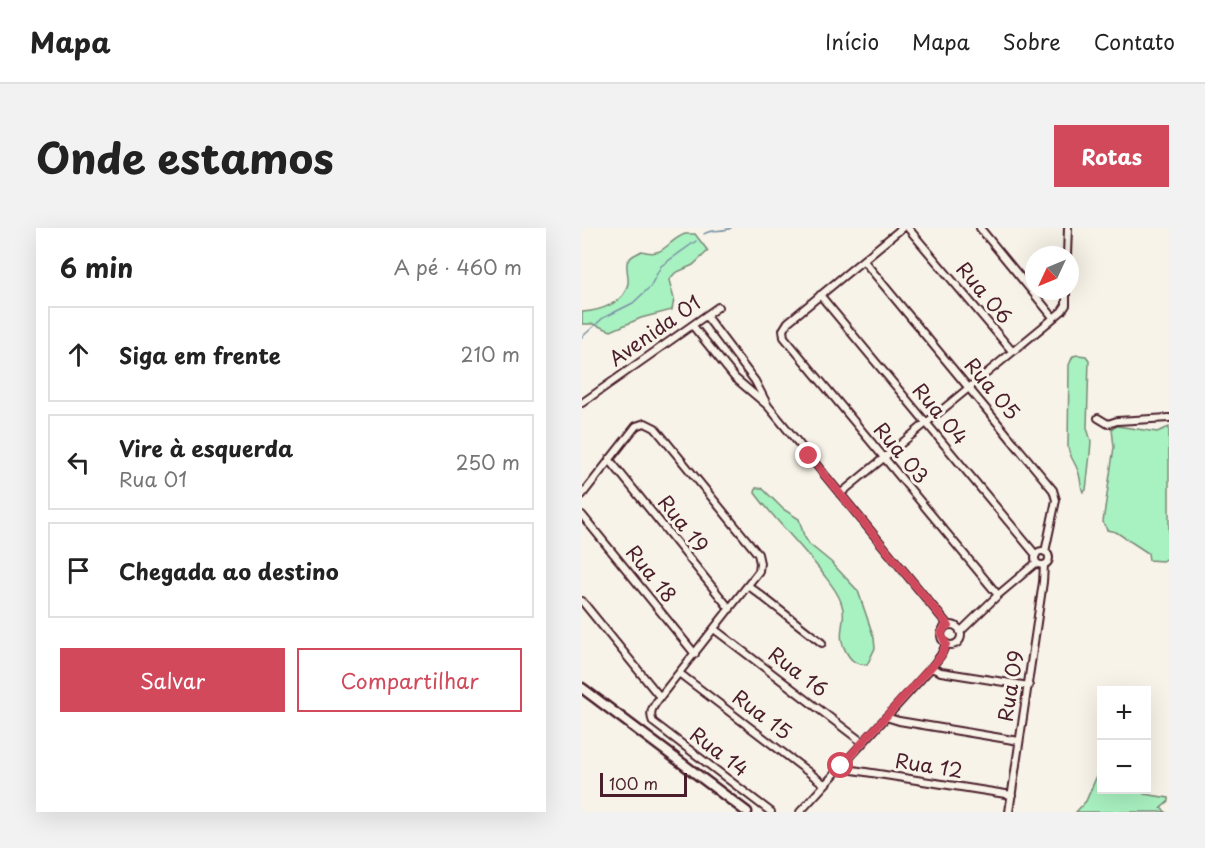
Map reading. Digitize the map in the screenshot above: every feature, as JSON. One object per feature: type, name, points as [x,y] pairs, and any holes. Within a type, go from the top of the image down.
[{"type":"main road","points":[[582,688],[747,812]]},
{"type":"street","points":[[820,295],[902,228]]},
{"type":"street","name":"Rua 06","points":[[908,228],[1012,351]]},
{"type":"street","points":[[981,228],[1053,317]]},
{"type":"street","points":[[1067,246],[1068,228]]},
{"type":"street","name":"Rua 05","points":[[863,260],[1053,490],[1056,500],[1045,552],[1048,559],[1044,565]]},
{"type":"street","name":"Rua 03","points":[[820,295],[788,322],[783,330],[784,337],[998,595]]},
{"type":"street","name":"Rua 04","points":[[820,295],[1036,559]]},
{"type":"street","points":[[840,494],[1062,311],[1066,300]]},
{"type":"street","name":"Avenida 01","points":[[582,403],[718,307]]},
{"type":"street","points":[[706,316],[755,381],[768,406],[948,625],[956,626],[960,632]]},
{"type":"street","points":[[693,326],[735,378],[768,406]]},
{"type":"street","points":[[719,358],[726,355],[730,348]]},
{"type":"street","points":[[735,378],[745,367]]},
{"type":"street","points":[[747,390],[755,381]]},
{"type":"street","points":[[1098,418],[1108,424],[1117,421],[1169,418]]},
{"type":"street","points":[[582,495],[636,426],[645,423],[655,428],[760,559],[759,571],[660,697],[582,601]]},
{"type":"street","name":"Rua 19","points":[[609,459],[730,609]]},
{"type":"street","name":"Rua 18","points":[[582,515],[695,654]]},
{"type":"street","points":[[946,644],[957,642],[960,632],[1036,559],[1040,552],[1045,552]]},
{"type":"street","points":[[1036,559],[1044,565]]},
{"type":"street","name":"Rua 09","points":[[1009,812],[1029,686],[1044,565]]},
{"type":"street","points":[[748,586],[822,643]]},
{"type":"street","points":[[800,812],[941,656],[946,644],[941,634],[948,625]]},
{"type":"street","name":"Rua 16","points":[[714,629],[862,742]]},
{"type":"street","points":[[931,668],[940,672],[1029,686]]},
{"type":"street","name":"Rua 15","points":[[679,673],[824,784]]},
{"type":"street","name":"Rua 14","points":[[660,697],[650,715],[653,722],[771,812]]},
{"type":"street","points":[[886,717],[898,721],[1020,741]]},
{"type":"street","name":"Rua 12","points":[[841,766],[1012,795]]},
{"type":"green space","points":[[685,234],[695,234],[708,251],[693,265],[675,273],[669,280],[674,299],[672,310],[641,318],[611,331],[593,324],[582,324],[582,312],[604,308],[622,296],[628,283],[627,263],[631,257],[642,251],[650,253],[661,251]]},
{"type":"green space","points":[[1073,356],[1086,356],[1089,360],[1087,428],[1091,441],[1086,490],[1083,492],[1077,468],[1068,447],[1069,365]]},
{"type":"green space","points":[[1117,426],[1157,432],[1169,427],[1169,558],[1162,561],[1149,560],[1148,553],[1116,532],[1107,530],[1103,522],[1114,447],[1112,429]]},
{"type":"green space","points":[[756,488],[762,488],[783,509],[799,519],[809,544],[831,562],[858,591],[874,638],[875,648],[867,665],[854,661],[844,647],[841,634],[843,609],[835,590],[755,493]]},
{"type":"green space","points":[[1096,778],[1097,794],[1144,794],[1169,798],[1169,801],[1161,808],[1166,812],[1076,812],[1086,801]]},
{"type":"waterway","points":[[704,234],[731,228]]},
{"type":"waterway","points":[[582,337],[603,318],[633,303],[650,287],[661,266],[696,241]]},
{"type":"route","points":[[809,456],[948,625],[941,634],[946,644],[941,656],[841,766]]}]
